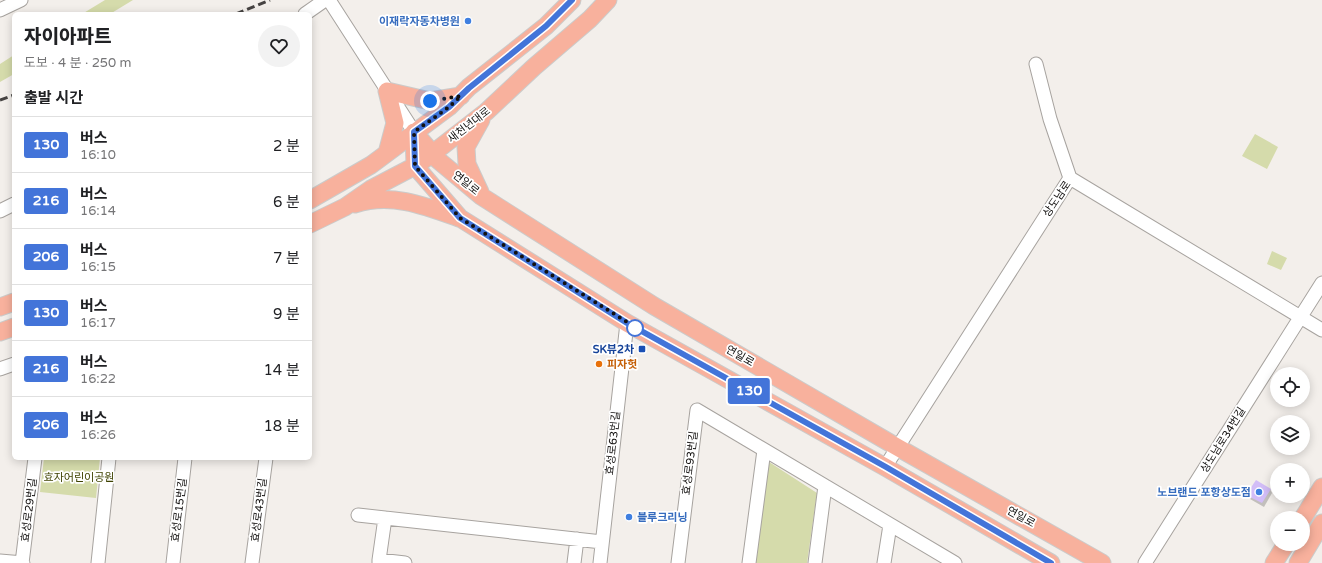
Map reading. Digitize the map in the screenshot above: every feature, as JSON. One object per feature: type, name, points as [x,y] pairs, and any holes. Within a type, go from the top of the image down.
[{"type":"main road","points":[[312,199],[355,175],[449,107],[546,26],[572,0]]},
{"type":"main road","name":"새천년대로","points":[[312,223],[345,207],[371,189],[415,166],[432,154],[486,112],[534,67],[590,19],[608,0]]},
{"type":"main road","points":[[387,153],[395,123],[388,91],[430,101],[461,96]]},
{"type":"main road","points":[[482,196],[467,164],[466,147],[486,112]]},
{"type":"main road","points":[[414,132],[415,166],[460,218]]},
{"type":"main road","name":"연일로","points":[[414,132],[438,160],[482,196],[654,306],[897,447],[1102,563]]},
{"type":"main road","points":[[345,207],[369,200],[396,200],[420,204],[460,218],[627,323],[886,467],[1051,563]]},
{"type":"main road","points":[[0,307],[12,303]]},
{"type":"main road","points":[[0,332],[12,328]]},
{"type":"main road","points":[[1307,511],[1322,487]]},
{"type":"main road","points":[[1298,563],[1322,523]]},
{"type":"main road","points":[[1274,563],[1282,551]]},
{"type":"street","points":[[0,10],[21,0]]},
{"type":"street","points":[[308,12],[324,0]]},
{"type":"street","points":[[329,0],[414,132]]},
{"type":"street","points":[[1036,64],[1050,119],[1070,178]]},
{"type":"street","name":"상도남로","points":[[886,467],[897,447],[1070,178],[1322,330]]},
{"type":"street","points":[[0,211],[12,205]]},
{"type":"street","name":"상도남로34번길","points":[[1145,563],[1322,283]]},
{"type":"street","name":"효성로63번길","points":[[600,563],[627,323]]},
{"type":"street","points":[[0,369],[12,365]]},
{"type":"street","name":"효성로93번길","points":[[678,563],[697,410],[764,450]]},
{"type":"street","points":[[749,563],[764,450],[955,563]]},
{"type":"street","name":"효성로29번길","points":[[22,563],[35,460]]},
{"type":"street","points":[[98,563],[109,460]]},
{"type":"street","name":"효성로15번길","points":[[173,563],[186,460]]},
{"type":"street","name":"효성로43번길","points":[[252,563],[266,460]]},
{"type":"street","points":[[815,563],[825,486]]},
{"type":"street","points":[[358,515],[602,542]]},
{"type":"street","points":[[385,518],[379,562],[405,563]]},
{"type":"street","points":[[884,563],[890,525]]},
{"type":"street","points":[[574,563],[577,539]]},
{"type":"street","points":[[0,561],[22,563]]},
{"type":"green space","points":[[105,0],[133,0],[113,12],[85,12]]},
{"type":"green space","points":[[12,56],[12,75],[0,82],[0,64]]},
{"type":"green space","points":[[1255,134],[1278,147],[1267,169],[1242,156]]},
{"type":"green space","points":[[1272,251],[1287,258],[1281,270],[1267,264]]},
{"type":"green space","name":"효자어린이공원","points":[[44,460],[100,460],[96,498],[40,492]]},
{"type":"green space","points":[[769,462],[817,493],[807,563],[756,563]]},
{"type":"building","name":"노브랜드 포항상도점","points":[[1256,480],[1270,488],[1262,503],[1246,495]]},
{"type":"railway","points":[[241,12],[270,0]]},
{"type":"railway","points":[[0,100],[12,96]]},
{"type":"bus line","name":"130","points":[[572,0],[546,26],[469,88],[449,107],[414,132],[415,166],[460,218],[627,323],[886,467],[1051,563]]},
{"type":"place","name":"이재락자동차병원","points":[[468,21]]},
{"type":"place","name":"SK뷰2차","points":[[642,349]]},
{"type":"place","name":"피자헛","points":[[599,364]]},
{"type":"place","name":"노브랜드 포항상도점","points":[[1259,492]]},
{"type":"place","name":"블루크리닝","points":[[629,517]]},
{"type":"route","points":[[430,101],[461,96],[449,107],[414,132],[415,166],[460,218],[640,330],[635,328]]}]
